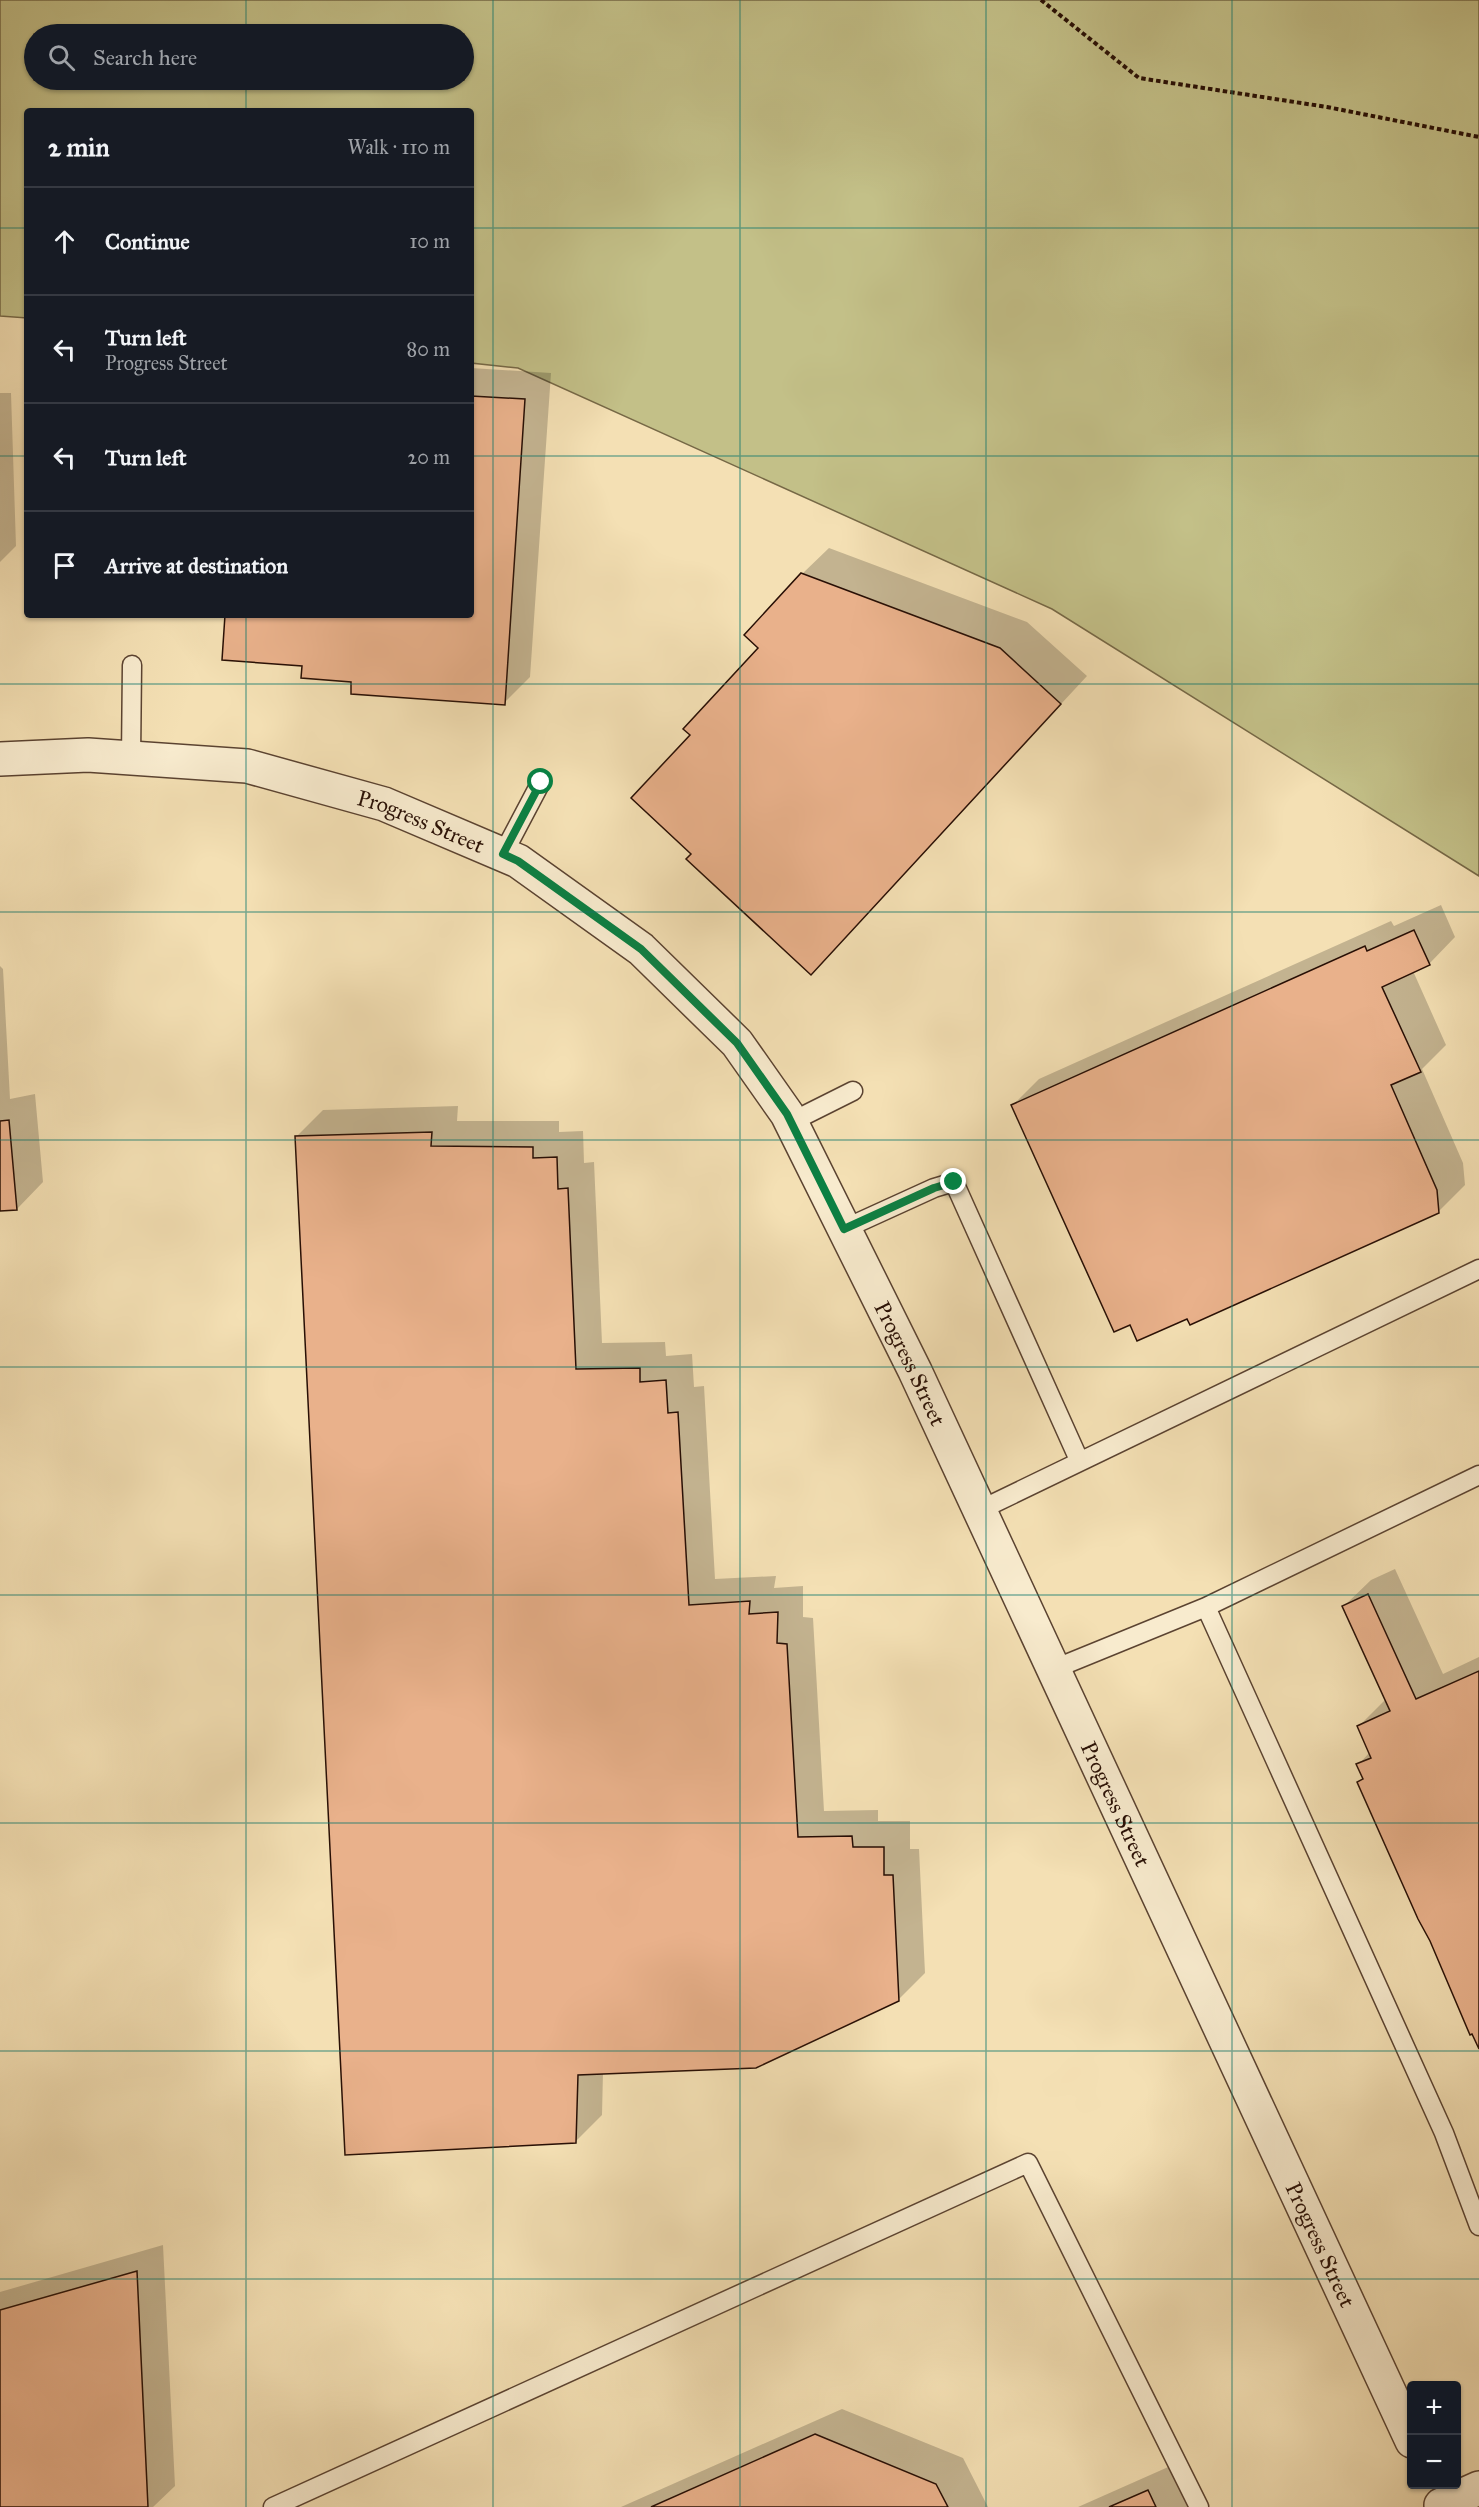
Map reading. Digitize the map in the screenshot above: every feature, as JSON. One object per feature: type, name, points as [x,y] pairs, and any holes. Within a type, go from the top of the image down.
[{"type":"street","name":"Progress Street","points":[[0,759],[88,755],[247,766],[384,804],[518,861],[641,949],[737,1043],[791,1122],[915,1371],[1409,2435]]},
{"type":"street","points":[[1439,2499],[1479,2488]]},
{"type":"lane","points":[[131,758],[132,665]]},
{"type":"lane","points":[[503,854],[541,782]]},
{"type":"lane","points":[[791,1122],[853,1091]]},
{"type":"lane","points":[[844,1229],[934,1188],[954,1182],[1078,1460]]},
{"type":"lane","points":[[980,1510],[1078,1460],[1479,1269]]},
{"type":"lane","points":[[1054,1669],[1206,1607],[1479,1475]]},
{"type":"lane","points":[[1206,1607],[1444,2133],[1479,2226]]},
{"type":"lane","points":[[273,2507],[1028,2163],[1199,2507]]},
{"type":"path","points":[[1041,0],[1139,78],[1327,107],[1479,137]]},
{"type":"shaded area","points":[[0,0],[1479,0],[1479,876],[1052,609],[518,368],[474,363],[474,108],[24,108],[24,318],[0,316]]},
{"type":"building","points":[[474,396],[525,399],[505,705],[351,694],[351,682],[301,678],[302,666],[222,660],[225,618],[474,618]]},
{"type":"building","points":[[801,573],[1000,648],[1061,704],[811,975],[686,859],[691,854],[631,798],[690,735],[683,729],[758,648],[744,635]]},
{"type":"building","points":[[1414,930],[1430,965],[1382,987],[1421,1072],[1391,1085],[1437,1190],[1439,1213],[1190,1325],[1187,1319],[1137,1341],[1130,1325],[1114,1332],[1011,1105],[1365,946],[1367,951]]},
{"type":"building","points":[[9,1120],[17,1210],[0,1211],[0,1121]]},
{"type":"building","points":[[432,1132],[431,1146],[533,1147],[533,1158],[557,1157],[558,1189],[568,1188],[576,1369],[640,1368],[640,1382],[666,1380],[668,1413],[678,1412],[689,1605],[750,1601],[749,1614],[778,1612],[777,1643],[787,1644],[798,1837],[852,1836],[853,1847],[884,1847],[884,1875],[893,1875],[899,2001],[756,2068],[578,2075],[576,2143],[345,2155],[295,1136]]},
{"type":"building","points":[[1368,1594],[1416,1699],[1479,1671],[1479,2049],[1472,2034],[1470,2035],[1430,1941],[1357,1782],[1363,1779],[1356,1764],[1371,1758],[1357,1726],[1390,1711],[1342,1606]]},
{"type":"building","points":[[137,2271],[148,2507],[0,2507],[0,2310]]},
{"type":"building","points":[[815,2434],[936,2484],[948,2507],[651,2507]]},
{"type":"building","points":[[1148,2490],[1156,2507],[1109,2507]]},
{"type":"route","points":[[541,782],[503,854],[518,861],[641,949],[737,1043],[787,1114],[844,1229],[934,1188],[954,1182]]}]
